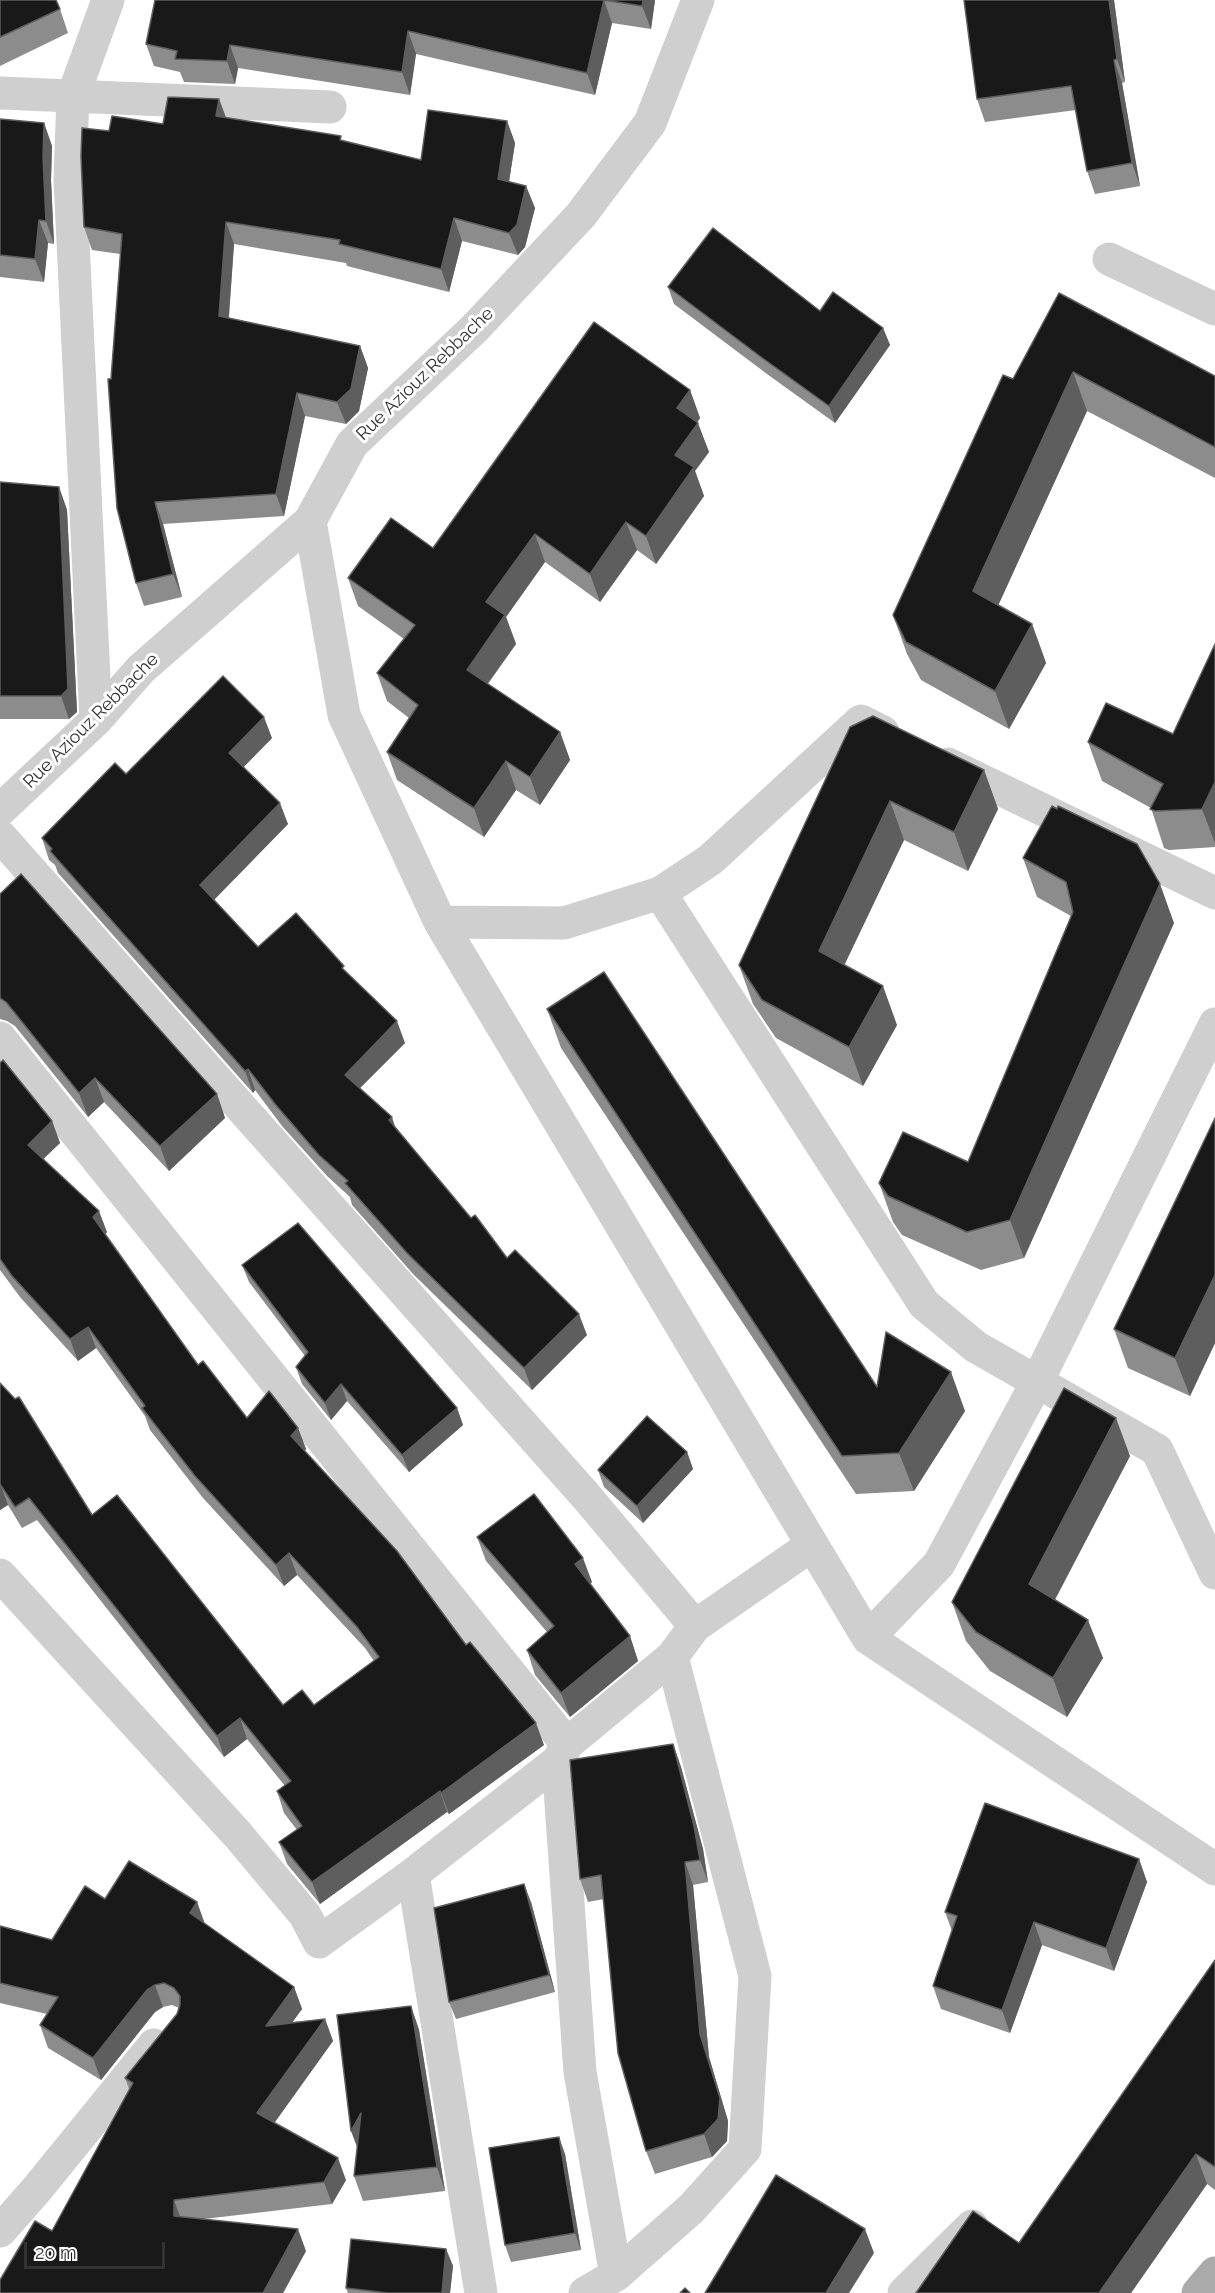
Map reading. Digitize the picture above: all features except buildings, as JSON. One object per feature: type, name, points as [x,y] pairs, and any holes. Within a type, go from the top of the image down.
[{"type":"main road","points":[[1198,2293],[1215,2273]]},
{"type":"street","points":[[96,720],[70,179],[74,96],[108,0]]},
{"type":"street","name":"Rue Aziouz Rebbache","points":[[0,810],[96,720],[141,669],[310,521],[352,444],[475,328],[581,215],[650,123],[698,0]]},
{"type":"street","points":[[0,93],[330,107]]},
{"type":"street","points":[[1109,259],[1215,309]]},
{"type":"street","points":[[310,521],[344,715],[440,922],[868,1638],[1215,1869]]},
{"type":"street","points":[[440,922],[564,923],[660,893],[710,860],[861,721],[1215,893]]},
{"type":"street","points":[[0,836],[585,1495],[695,1626]]},
{"type":"street","points":[[660,893],[924,1304],[976,1347],[1157,1450],[1215,1573]]},
{"type":"street","points":[[868,1638],[939,1564],[1036,1382],[1215,1024]]},
{"type":"street","points":[[0,1038],[563,1753],[580,2072],[616,2275]]},
{"type":"street","points":[[0,1575],[238,1835],[304,1915],[319,1942],[413,1874],[563,1753],[672,1657],[695,1626],[812,1545]]},
{"type":"street","points":[[585,2293],[616,2275],[691,2209],[745,2149],[756,1976],[672,1657]]},
{"type":"street","points":[[413,1874],[481,2293]]},
{"type":"street","points":[[0,2230],[37,2189],[170,2024]]},
{"type":"street","points":[[904,2293],[972,2226]]}]
